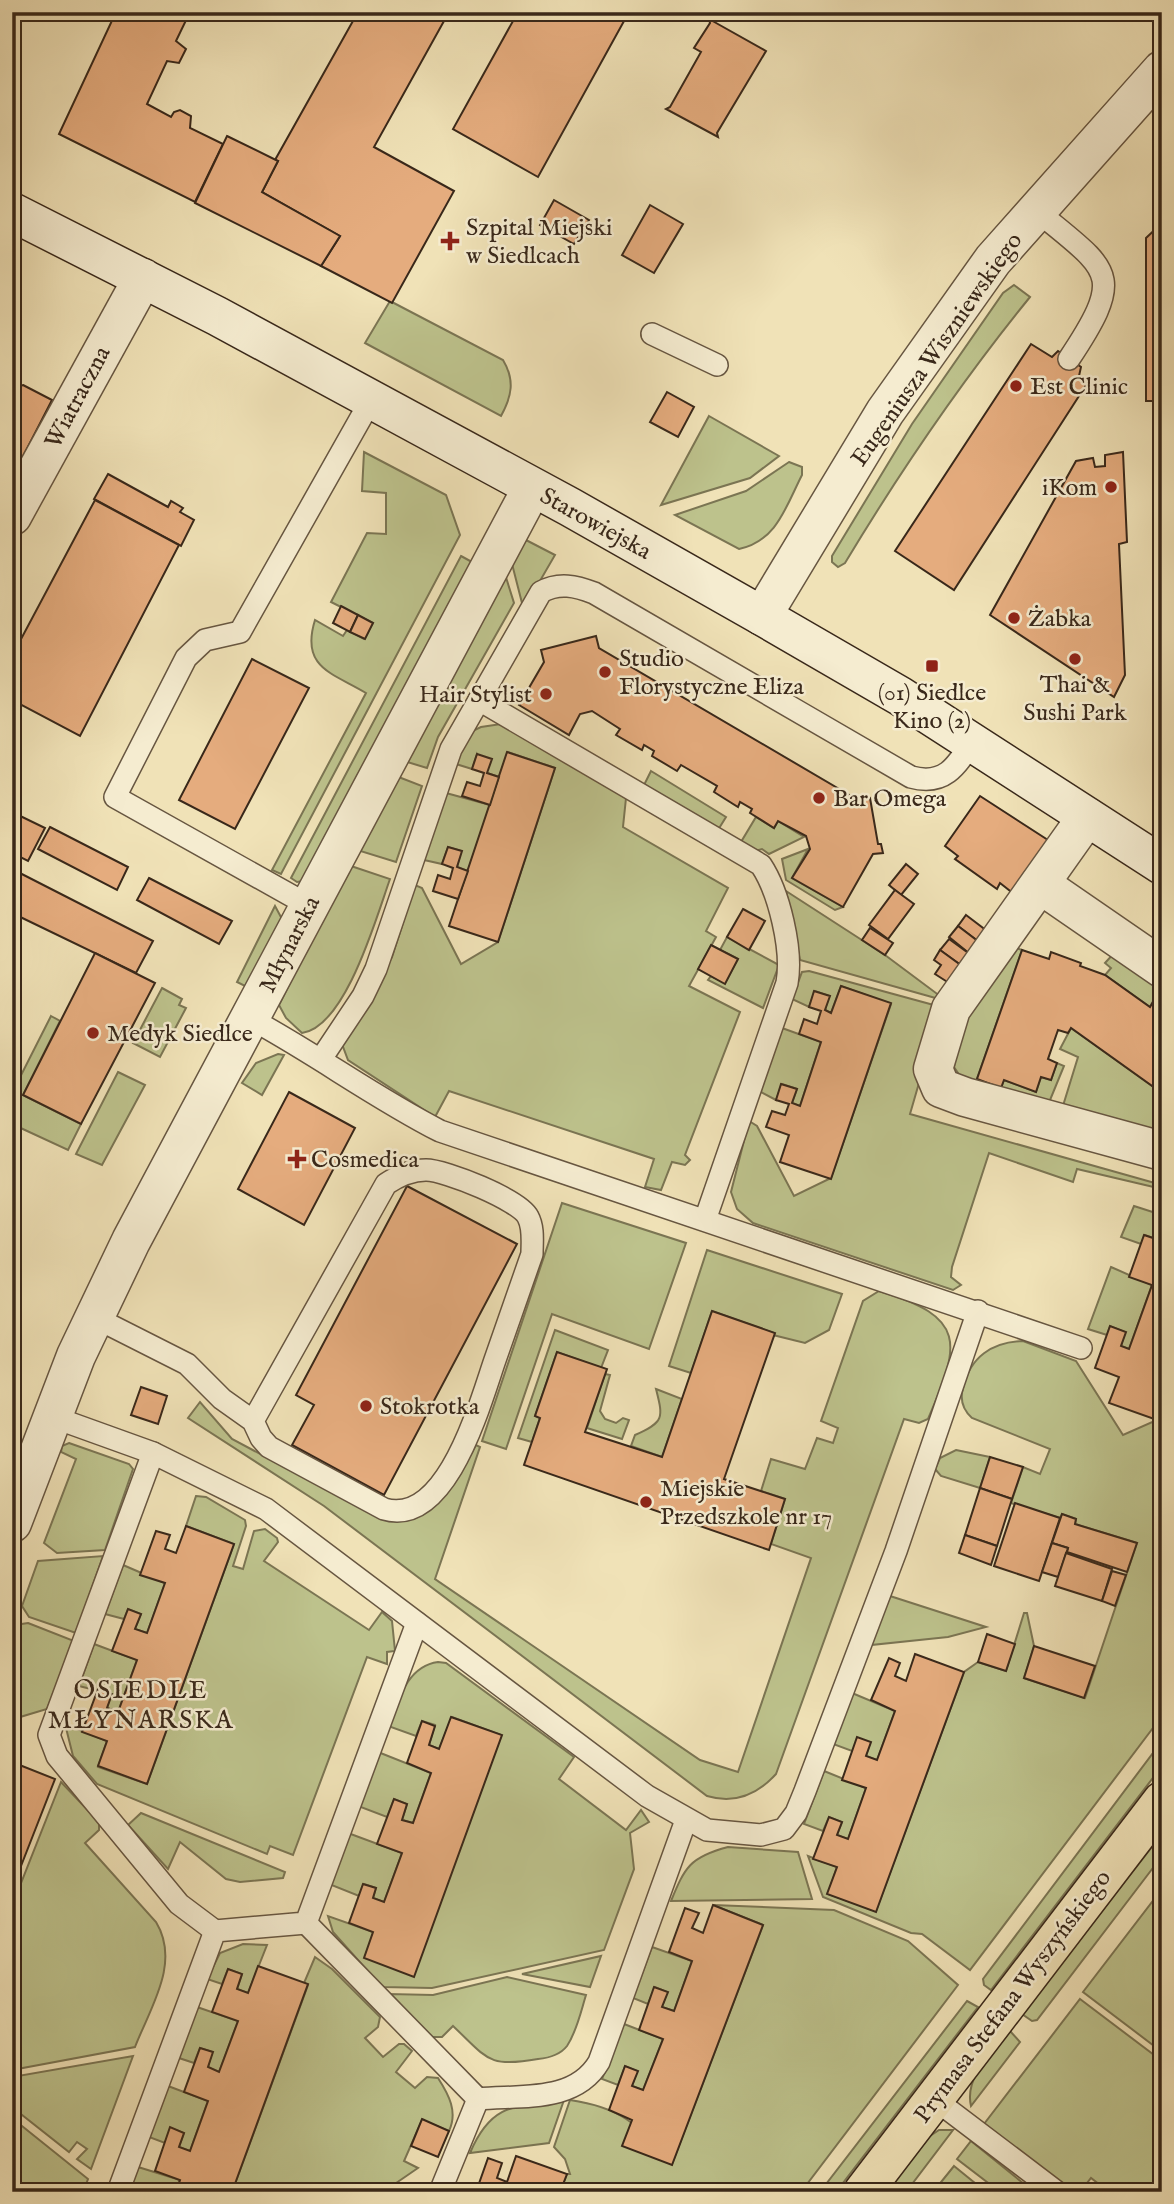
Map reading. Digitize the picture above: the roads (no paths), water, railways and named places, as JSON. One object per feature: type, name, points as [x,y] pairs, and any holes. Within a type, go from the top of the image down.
[{"type":"main road","name":"Prymasa Stefana Wyszyńskiego","points":[[863,2192],[1162,1801]]},
{"type":"street","name":"Eugeniusza Wiszniewskiego","points":[[762,616],[885,412],[993,260],[1162,70]]},
{"type":"street","name":"Starowiejska","points":[[12,212],[143,278],[371,400],[762,616],[972,742],[1162,865]]},
{"type":"street","name":"Wiatraczna","points":[[12,516],[143,278]]},
{"type":"street","name":"Młynarska","points":[[12,1522],[94,1317],[131,1241],[532,488]]},
{"type":"street","points":[[1087,817],[951,1009],[933,1069],[935,1079],[941,1088],[965,1097],[1162,1151]]},
{"type":"street","points":[[1040,884],[1162,968]]},
{"type":"lane","points":[[1037,211],[1092,257],[1103,274],[1104,291],[1097,317],[1069,359]]},
{"type":"lane","points":[[652,334],[717,365]]},
{"type":"lane","points":[[308,905],[115,797],[186,658],[205,640],[240,632],[371,400]]},
{"type":"lane","points":[[321,1059],[363,996],[376,969],[451,749],[541,592],[558,586],[576,587],[594,593],[911,777],[932,781],[943,778],[955,768],[972,742]]},
{"type":"lane","points":[[479,700],[761,865],[774,887],[788,967],[787,983],[705,1220]]},
{"type":"lane","points":[[251,1019],[321,1059],[397,1109],[440,1131],[1081,1348]]},
{"type":"lane","points":[[94,1317],[187,1364],[222,1399],[253,1421],[269,1447],[384,1509],[403,1511],[426,1499],[454,1464],[470,1432],[532,1254],[532,1231],[528,1217],[521,1208],[506,1198],[429,1170],[398,1175],[386,1184],[253,1421]]},
{"type":"lane","points":[[53,1417],[153,1453],[266,1509],[647,1797],[686,1821],[707,1830],[761,1835],[784,1829],[796,1813],[896,1550],[978,1311]]},
{"type":"lane","points":[[153,1453],[49,1735],[57,1756],[179,1904],[215,1931],[306,1923]]},
{"type":"lane","points":[[306,1923],[417,1623]]},
{"type":"lane","points":[[478,2099],[564,2092],[587,2079],[599,2062],[686,1821]]},
{"type":"lane","points":[[306,1923],[478,2099]]},
{"type":"lane","points":[[118,2192],[215,1931]]},
{"type":"lane","points":[[933,2098],[1057,2192]]},
{"type":"lane","points":[[440,2192],[478,2099]]},
{"type":"place","name":"Szpital Miejski w Siedlcach","points":[[450,241]]},
{"type":"place","name":"Est Clinic","points":[[1016,386]]},
{"type":"place","name":"iKom","points":[[1111,487]]},
{"type":"place","name":"Żabka","points":[[1014,618]]},
{"type":"place","name":"Thai & Sushi Park","points":[[1075,659]]},
{"type":"place","name":"(01) Siedlce Kino (2)","points":[[932,666]]},
{"type":"place","name":"Studio Florystyczne Eliza","points":[[605,672]]},
{"type":"place","name":"Hair Stylist","points":[[546,694]]},
{"type":"place","name":"Bar Omega","points":[[819,798]]},
{"type":"place","name":"Medyk Siedlce","points":[[93,1033]]},
{"type":"place","name":"Cosmedica","points":[[297,1159]]},
{"type":"place","name":"Stokrotka","points":[[366,1406]]},
{"type":"place","name":"Miejskie Przedszkole nr 17","points":[[646,1502]]},
{"type":"district","name":"OSIEDLE MŁYNARSKA","points":[[141,1704]]}]
